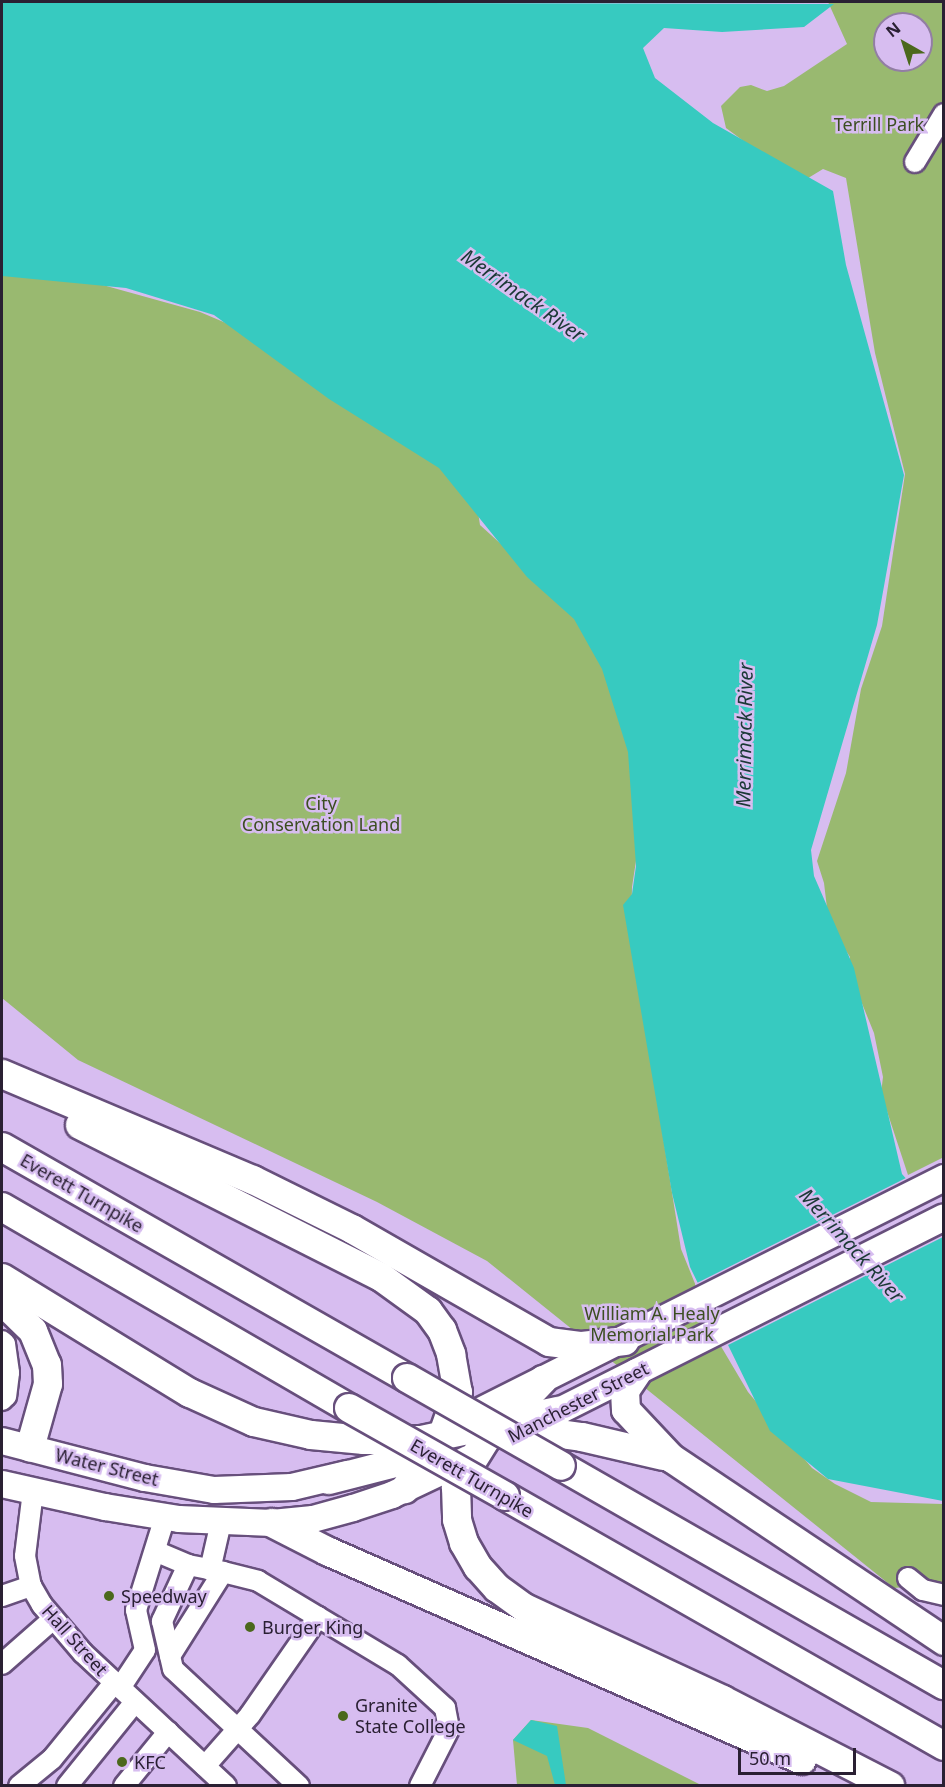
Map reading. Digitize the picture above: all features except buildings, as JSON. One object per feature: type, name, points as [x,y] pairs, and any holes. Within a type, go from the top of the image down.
[{"type":"highway","points":[[2,1074],[253,1180],[352,1229],[549,1342],[582,1346],[625,1341]]},
{"type":"highway","points":[[2,1085],[381,1277],[412,1297],[442,1330],[458,1382],[434,1440],[405,1489]]},
{"type":"highway","name":"Everett Turnpike","points":[[2,1147],[944,1685]]},
{"type":"highway","name":"Everett Turnpike","points":[[2,1207],[349,1408],[944,1746]]},
{"type":"highway","points":[[2,1278],[190,1393],[254,1422],[311,1435],[364,1440],[493,1439],[546,1432],[582,1437],[671,1458]]},
{"type":"highway","points":[[2,1301],[33,1331],[48,1365],[48,1384],[30,1448]]},
{"type":"highway","points":[[637,1373],[625,1391],[626,1410],[671,1458],[944,1641]]},
{"type":"highway","points":[[543,1380],[456,1487],[457,1520],[464,1543],[497,1588],[525,1608],[723,1700],[890,1785]]},
{"type":"highway","points":[[493,1439],[558,1411]]},
{"type":"highway","points":[[329,1480],[434,1440]]},
{"type":"highway","points":[[273,1523],[327,1551],[859,1785]]},
{"type":"main road","name":"Manchester Street","points":[[434,1440],[543,1380],[625,1341],[944,1178]]},
{"type":"main road","name":"Manchester Street","points":[[558,1411],[944,1217]]},
{"type":"main road","points":[[221,1522],[273,1523],[323,1516],[405,1489],[493,1439]]},
{"type":"main road","name":"Water Street","points":[[2,1441],[145,1478],[214,1490],[292,1487],[329,1480]]},
{"type":"main road","name":"Hall Street","points":[[30,1448],[33,1491]]},
{"type":"main road","name":"Water Street","points":[[2,1484],[165,1517],[221,1522]]},
{"type":"street","points":[[915,162],[944,114]]},
{"type":"street","points":[[2,1341],[6,1344],[9,1373],[6,1396],[2,1400]]},
{"type":"street","name":"Hall Street","points":[[33,1491],[25,1556],[31,1586],[52,1620],[117,1685],[226,1785]]},
{"type":"street","points":[[19,1785],[52,1759],[145,1650],[136,1610],[165,1517]]},
{"type":"street","points":[[170,1656],[217,1571],[221,1522]]},
{"type":"street","points":[[155,1551],[188,1565],[258,1581],[398,1665],[445,1708],[450,1717],[449,1729],[420,1785]]},
{"type":"street","points":[[188,1565],[164,1612],[162,1621],[173,1669],[237,1731],[298,1785]]},
{"type":"street","points":[[908,1578],[923,1590],[944,1595]]},
{"type":"street","points":[[2,1596],[31,1586]]},
{"type":"street","points":[[205,1766],[237,1731],[318,1617]]},
{"type":"street","points":[[2,1664],[52,1620]]},
{"type":"street","points":[[71,1783],[135,1702]]},
{"type":"street","points":[[124,1785],[168,1732]]},
{"type":"green space","name":"Terrill Park","points":[[828,2],[943,2],[944,1157],[908,1175],[881,1093],[883,1077],[874,1033],[850,974],[850,957],[829,925],[824,883],[817,861],[846,773],[861,689],[882,626],[905,474],[875,353],[846,178],[823,169],[800,183],[726,128],[721,106],[740,87],[751,85],[767,91],[784,86],[847,44]]},
{"type":"green space","name":"City Conservation Land","points":[[2,266],[92,282],[200,312],[261,338],[362,395],[476,499],[480,525],[570,607],[631,702],[641,828],[632,887],[631,936],[681,1249],[719,1343],[748,1392],[812,1468],[835,1484],[871,1502],[943,1504],[943,1584],[894,1588],[487,1261],[377,1202],[78,1060],[2,998]]},
{"type":"green space","points":[[531,1720],[588,1728],[701,1785],[517,1785],[513,1740]]},
{"type":"water","name":"Merrimack River","points":[[2,2],[834,4],[804,27],[722,32],[664,28],[643,48],[655,78],[713,123],[833,191],[846,265],[904,475],[877,625],[811,850],[814,876],[854,968],[902,1174],[923,1198],[943,1206],[943,1501],[828,1479],[770,1431],[690,1267],[672,1193],[623,905],[632,894],[636,866],[628,752],[602,669],[574,619],[527,577],[439,468],[329,399],[214,315],[126,288],[2,276]]},
{"type":"water","points":[[531,1720],[557,1726],[566,1785],[555,1785],[547,1756],[513,1740]]},
{"type":"pier","points":[[908,1177],[925,1195],[944,1203],[943,1237],[724,1347],[695,1284]]},
{"type":"place","name":"Speedway","points":[[109,1596]]},
{"type":"place","name":"Burger King","points":[[250,1627]]},
{"type":"place","name":"Granite State College","points":[[343,1716]]},
{"type":"place","name":"KFC","points":[[122,1762]]},
{"type":"park label","name":"William A. Healy Memorial Park","points":[[652,1324]]}]
